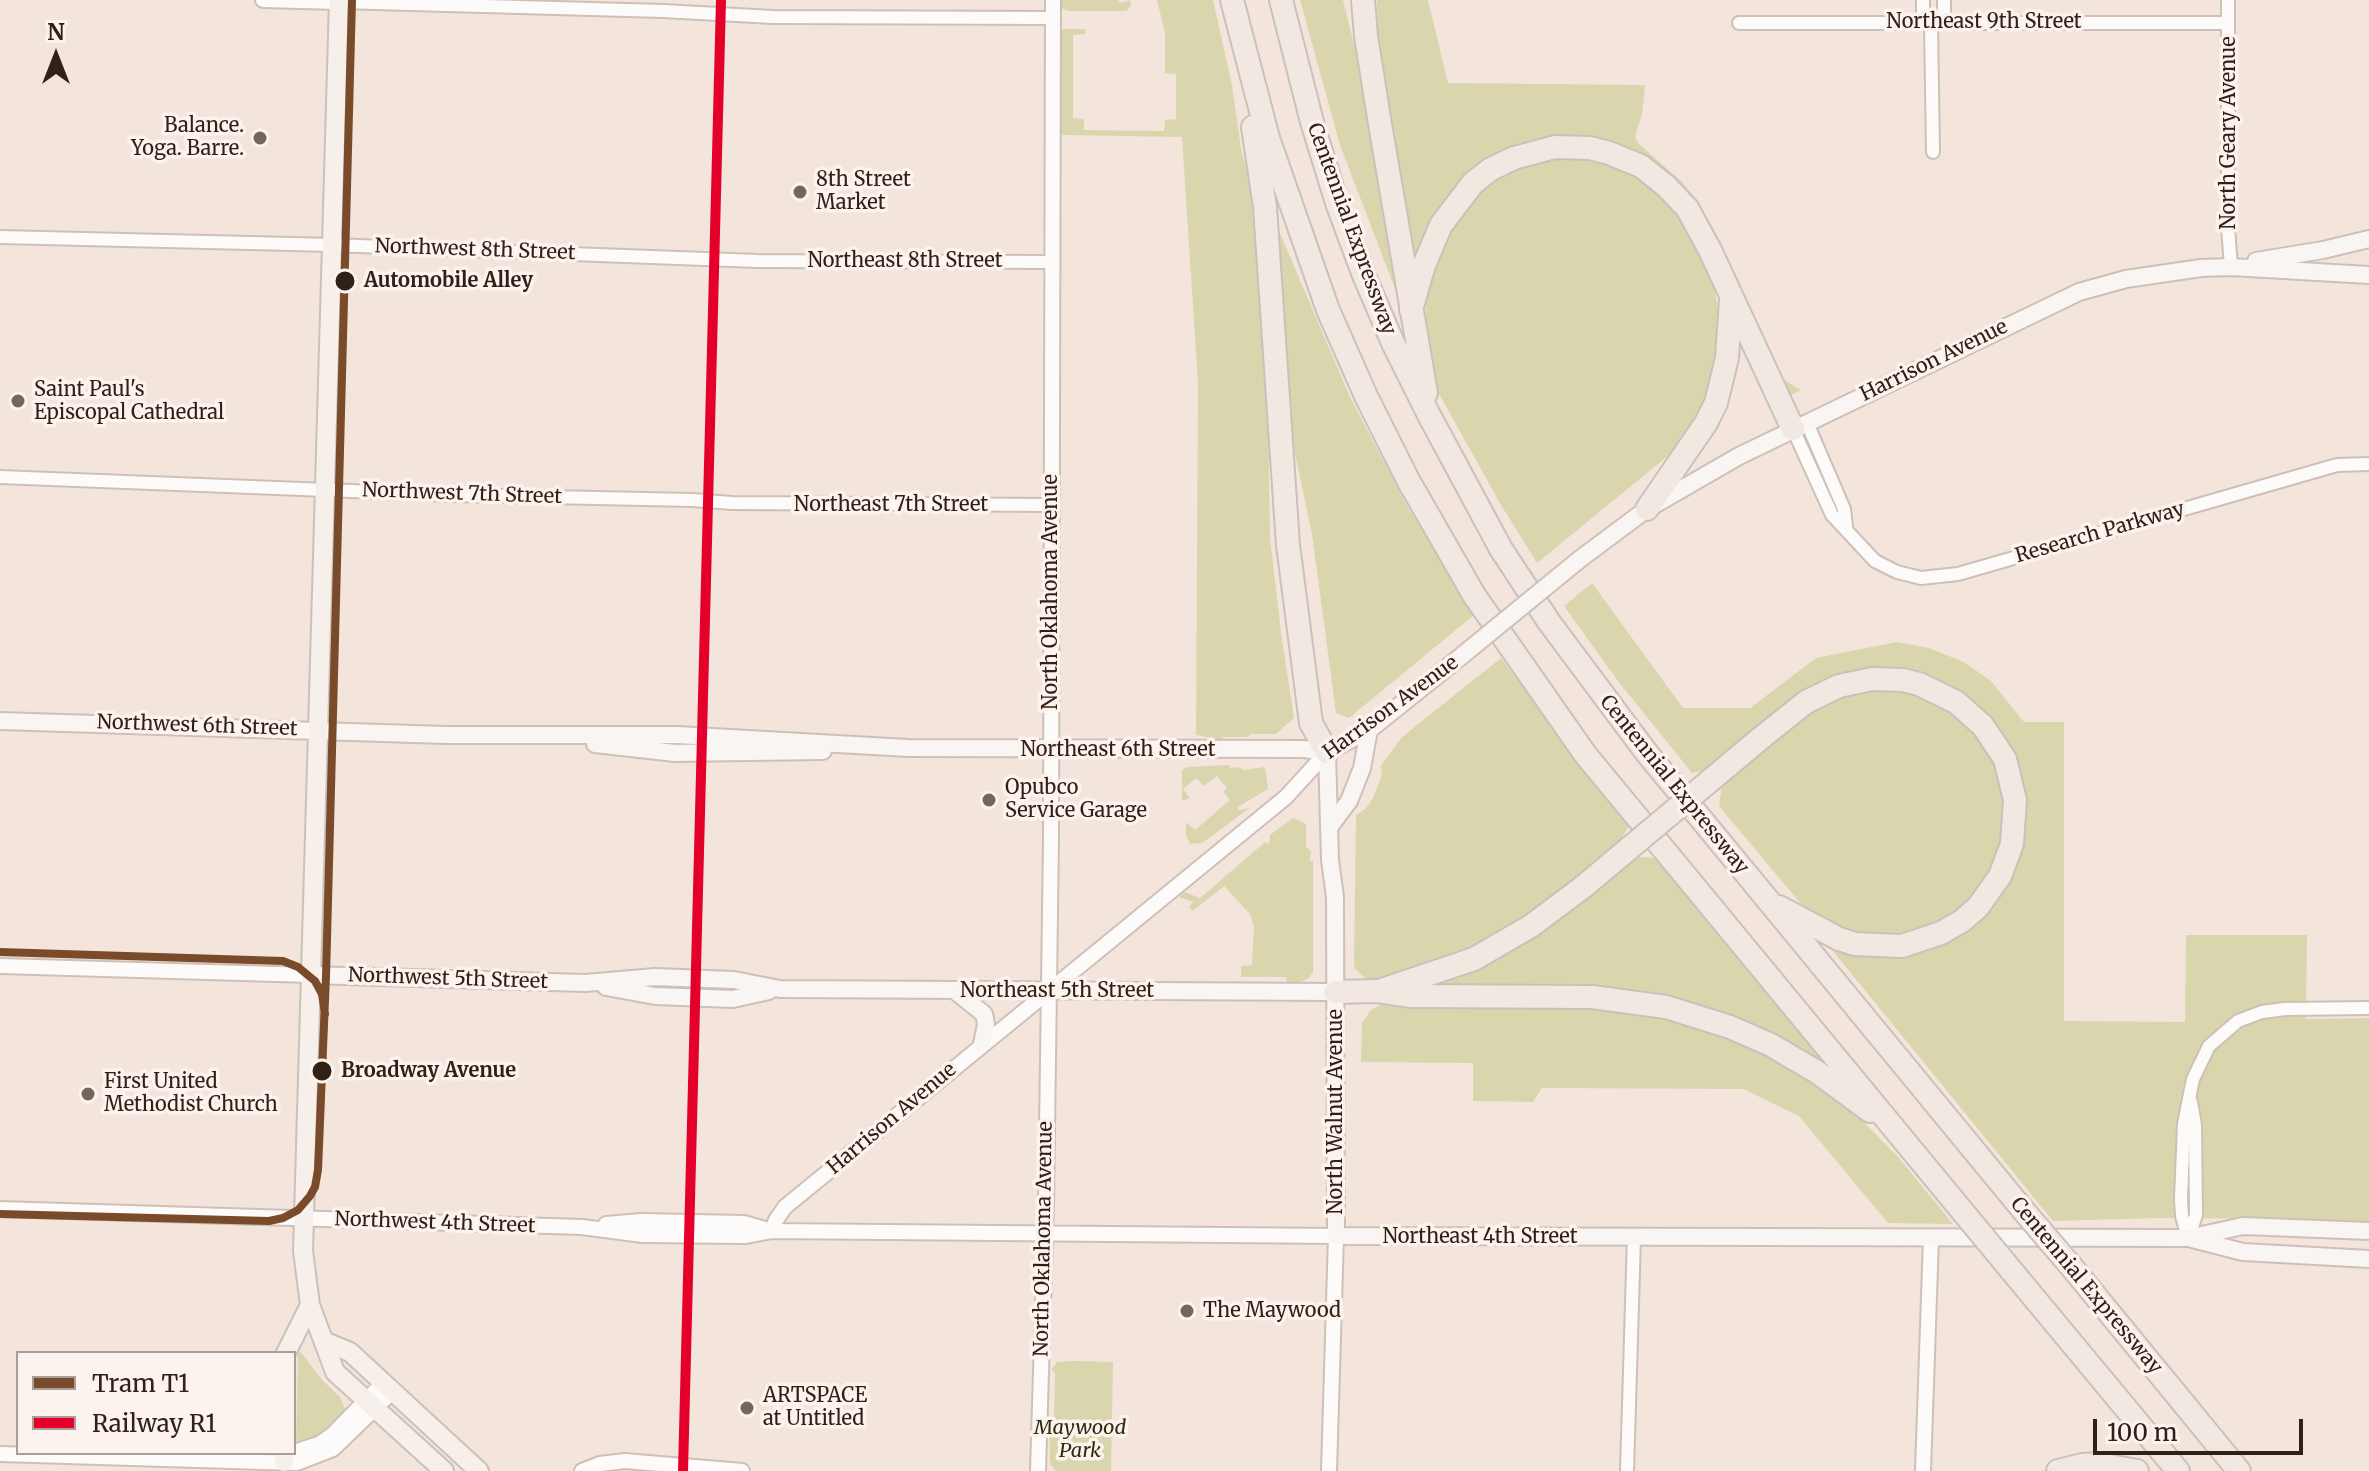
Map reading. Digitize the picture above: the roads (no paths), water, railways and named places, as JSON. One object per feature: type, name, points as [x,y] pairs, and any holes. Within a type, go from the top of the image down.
[{"type":"highway","name":"Centennial Expressway","points":[[1281,0],[1312,122],[1337,203],[1393,343],[1475,505],[1549,622],[1592,684],[1766,899],[2239,1471]]},
{"type":"highway","points":[[1363,0],[1366,36],[1430,417]]},
{"type":"highway","points":[[1234,10],[1265,207],[1288,545],[1311,723],[1327,752]]},
{"type":"highway","points":[[1234,10],[1268,138],[1328,310],[1394,452],[1474,595],[1585,754],[2178,1471]]},
{"type":"highway","points":[[1411,310],[1424,265],[1441,225],[1473,183],[1491,169],[1514,158],[1555,147],[1590,148],[1609,153],[1641,166],[1687,208],[1800,426]]},
{"type":"highway","points":[[1647,509],[1706,423],[1716,403],[1727,358],[1731,295]]},
{"type":"highway","points":[[1377,991],[1474,959],[1531,926],[1583,887],[1806,702],[1839,686],[1872,679],[1919,684],[1956,702],[1983,726],[2005,759],[2015,800],[2012,844],[1990,893],[1962,921],[1923,940],[1902,946],[1855,944],[1829,934],[1766,899]]},
{"type":"highway","points":[[1335,992],[1377,991],[1411,996],[1592,997],[1639,1002],[1685,1012],[1752,1036],[1789,1055],[1838,1087],[1905,1139]]},
{"type":"highway","points":[[2058,1471],[2099,1464],[2137,1471]]},
{"type":"main road","points":[[339,1],[303,1251],[310,1305],[335,1372],[444,1471]]},
{"type":"main road","points":[[2231,267],[2369,239]]},
{"type":"main road","points":[[2231,267],[2369,275]]},
{"type":"main road","name":"Harrison Avenue","points":[[1327,752],[1369,730],[1580,559],[1647,509],[1710,471],[2079,292],[2126,279],[2178,270],[2231,267]]},
{"type":"main road","name":"Northwest 6th Street","points":[[0,721],[537,736],[677,735]]},
{"type":"main road","points":[[1331,825],[1349,801],[1362,768],[1369,730]]},
{"type":"main road","name":"Northeast 6th Street","points":[[677,735],[908,748],[1303,749],[1327,752]]},
{"type":"main road","name":"Northwest 6th Street","points":[[537,736],[675,753]]},
{"type":"main road","name":"Northeast 6th Street","points":[[675,753],[751,754],[908,748]]},
{"type":"main road","name":"North Walnut Avenue","points":[[1327,752],[1335,992],[1336,1236]]},
{"type":"main road","name":"Northwest 5th Street","points":[[311,975],[585,983],[655,977]]},
{"type":"main road","name":"Northeast 5th Street","points":[[655,977],[734,980],[780,989],[1335,992]]},
{"type":"main road","name":"Northeast 5th Street","points":[[585,983],[655,996],[733,999],[780,989]]},
{"type":"main road","points":[[954,990],[984,1014],[986,1024],[982,1044]]},
{"type":"main road","name":"Northeast 4th Street","points":[[1336,1236],[2188,1238],[2243,1226],[2369,1231]]},
{"type":"main road","name":"Northeast 4th Street","points":[[2188,1238],[2243,1252],[2369,1259]]},
{"type":"main road","points":[[287,1351],[310,1305]]},
{"type":"main road","points":[[326,1342],[350,1352],[479,1471]]},
{"type":"street","points":[[263,0],[663,11],[754,17],[1053,18]]},
{"type":"street","name":"North Oklahoma Avenue","points":[[1038,1471],[1049,990],[1053,0]]},
{"type":"street","points":[[1923,0],[1933,22],[1933,152]]},
{"type":"street","points":[[1933,22],[1944,0]]},
{"type":"street","name":"North Geary Avenue","points":[[2228,0],[2228,227],[2231,267]]},
{"type":"street","name":"Northeast 9th Street","points":[[1739,23],[2228,23]]},
{"type":"street","name":"Northwest 8th Street","points":[[0,237],[332,245],[758,261]]},
{"type":"street","name":"Northeast 8th Street","points":[[758,261],[1053,262]]},
{"type":"street","name":"Research Parkway","points":[[1800,426],[1832,515],[1846,527],[1866,553],[1886,567],[1909,576],[1946,577],[2319,469],[2350,463],[2369,464]]},
{"type":"street","name":"Northwest 7th Street","points":[[0,477],[732,503]]},
{"type":"street","name":"Northeast 7th Street","points":[[732,503],[1051,505]]},
{"type":"street","name":"Harrison Avenue","points":[[772,1231],[785,1207],[1286,797],[1327,752]]},
{"type":"street","name":"Northwest 5th Street","points":[[0,966],[311,975]]},
{"type":"street","points":[[2188,1238],[2181,1199],[2184,1124],[2197,1067],[2209,1046],[2228,1028],[2249,1016],[2285,1009],[2369,1008]]},
{"type":"street","name":"Northwest 4th Street","points":[[0,1209],[582,1227],[643,1235],[746,1236],[772,1231]]},
{"type":"street","name":"Northeast 4th Street","points":[[772,1231],[1336,1236]]},
{"type":"street","name":"North Walnut Avenue","points":[[1329,1471],[1336,1236]]},
{"type":"street","points":[[1627,1471],[1634,1237]]},
{"type":"street","points":[[1923,1471],[1931,1238]]},
{"type":"street","points":[[317,1471],[387,1387]]},
{"type":"street","points":[[296,1454],[319,1444],[371,1405]]},
{"type":"street","points":[[72,1455],[288,1458],[297,1463],[333,1449]]},
{"type":"street","points":[[582,1471],[600,1464],[625,1461],[742,1471]]},
{"type":"tram line","name":"T1","points":[[0,1214],[269,1221],[298,1210],[315,1187],[326,976],[352,0]]},
{"type":"tram line","points":[[0,952],[283,961],[298,967],[315,981],[322,994],[325,1014]]},
{"type":"tram line","name":"T1","points":[[0,952],[283,961],[298,967],[315,981],[322,994],[325,1014]]},
{"type":"railway","points":[[683,1471],[721,0]]},
{"type":"rail line","name":"R1","points":[[683,1471],[721,0]]},
{"type":"place","name":"Balance. Yoga. Barre.","points":[[260,138]]},
{"type":"place","name":"8th Street Market","points":[[800,192]]},
{"type":"place","name":"Automobile Alley","points":[[345,281]]},
{"type":"place","name":"Saint Paul's Episcopal Cathedral","points":[[18,401]]},
{"type":"place","name":"Opubco Service Garage","points":[[989,800]]},
{"type":"place","name":"Broadway Avenue","points":[[322,1071]]},
{"type":"place","name":"First United Methodist Church","points":[[88,1094]]},
{"type":"place","name":"The Maywood","points":[[1187,1311]]},
{"type":"place","name":"ARTSPACE at Untitled","points":[[747,1408]]},
{"type":"park label","name":"Maywood Park","points":[[1080,1440]]}]
